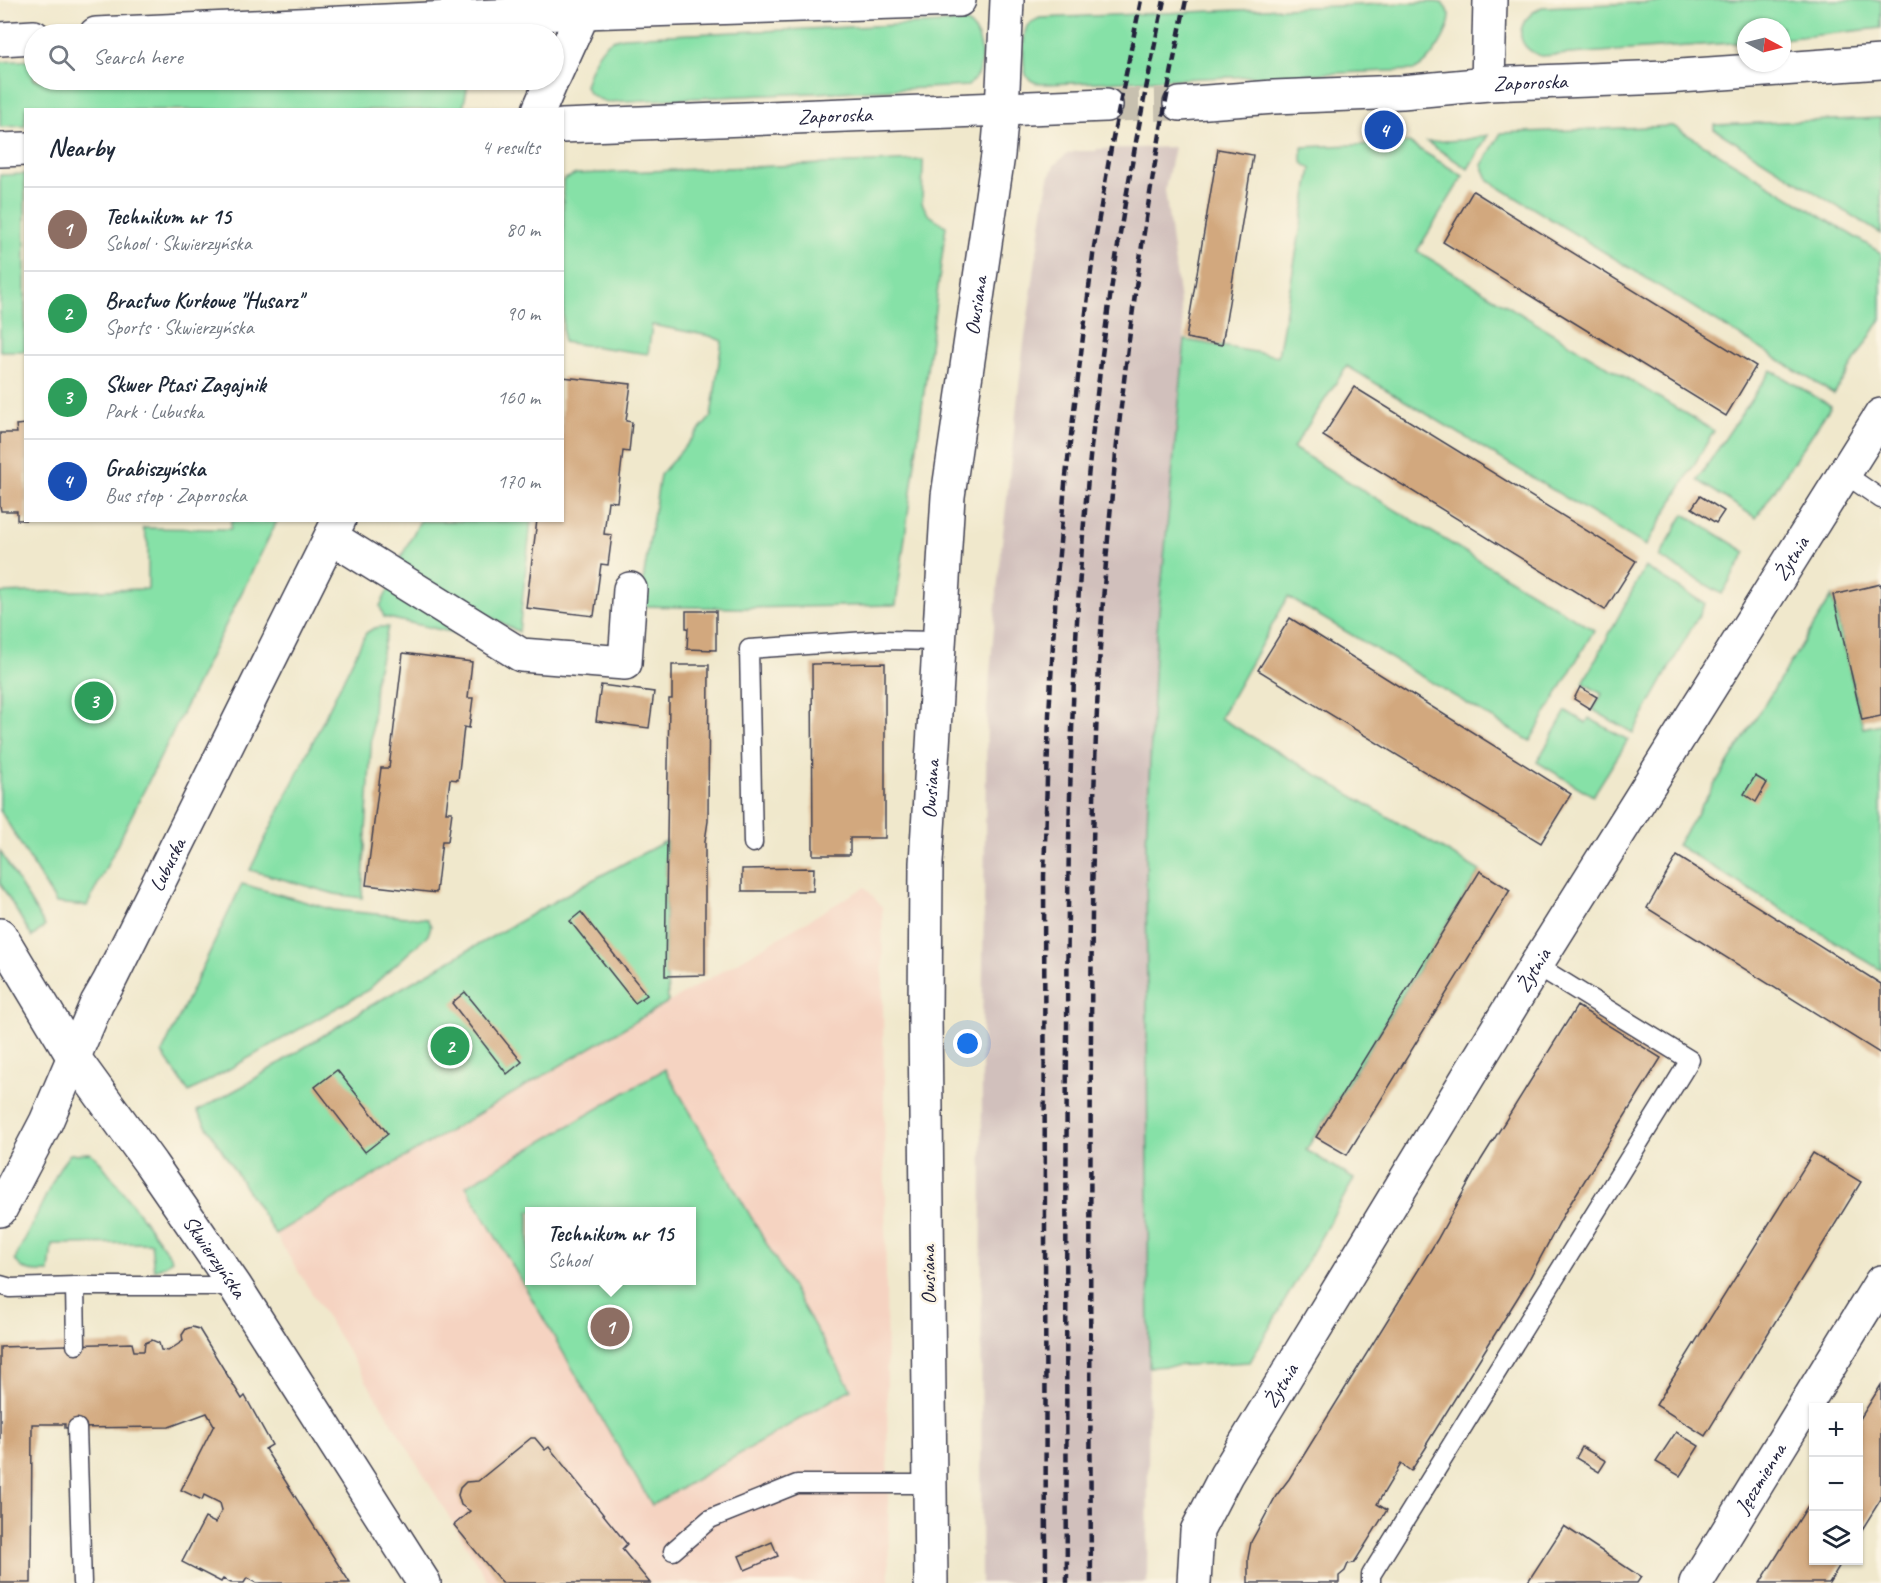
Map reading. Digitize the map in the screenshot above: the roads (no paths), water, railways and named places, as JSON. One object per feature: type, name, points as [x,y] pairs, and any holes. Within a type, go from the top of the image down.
[{"type":"street","points":[[271,24],[586,6],[959,0]]},
{"type":"street","name":"Owsiana","points":[[931,1583],[925,1018],[926,875],[948,496],[996,172],[1002,110],[1007,0]]},
{"type":"street","points":[[1488,84],[1490,0]]},
{"type":"street","points":[[564,54],[586,6]]},
{"type":"street","points":[[0,39],[24,38]]},
{"type":"street","name":"Zaporoska","points":[[1180,104],[1274,97],[1402,92],[1488,84],[1666,77],[1881,62]]},
{"type":"street","points":[[540,108],[548,90]]},
{"type":"street","name":"Zaporoska","points":[[564,126],[1106,105]]},
{"type":"street","points":[[0,150],[24,149]]},
{"type":"street","name":"Żytnia","points":[[1194,1583],[1197,1531],[1226,1475],[1536,965],[1881,415]]},
{"type":"street","points":[[335,529],[521,655],[625,663],[630,589]]},
{"type":"street","name":"Lubuska","points":[[0,1210],[46,1122],[97,1003],[115,972],[335,529]]},
{"type":"street","name":"Skwierzyńska","points":[[0,935],[74,1058],[236,1286],[424,1583]]},
{"type":"street","name":"Jęczmienna","points":[[1696,1583],[1881,1282]]},
{"type":"lane","points":[[1845,474],[1881,499]]},
{"type":"lane","points":[[753,843],[749,649],[881,640],[939,641]]},
{"type":"lane","points":[[1371,1583],[1371,1575],[1690,1060],[1536,965]]},
{"type":"lane","points":[[0,1285],[11,1288],[236,1286]]},
{"type":"lane","points":[[75,1286],[76,1345]]},
{"type":"lane","points":[[77,1428],[82,1583]]},
{"type":"lane","points":[[673,1551],[710,1519],[797,1484],[930,1484]]},
{"type":"tunnel","points":[[1106,105],[1180,104]]},
{"type":"railway","points":[[1046,1583],[1044,876],[1056,589],[1065,484],[1094,247],[1111,148],[1141,0]]},
{"type":"railway","points":[[1067,1583],[1067,964],[1073,692],[1081,557],[1093,427],[1118,243],[1164,0]]},
{"type":"railway","points":[[1091,1583],[1092,924],[1095,762],[1103,601],[1116,450],[1134,299],[1157,149],[1186,0]]},
{"type":"place","name":"Grabiszyńska","points":[[1384,130]]},
{"type":"place","name":"Skwer Ptasi Zagajnik","points":[[94,701]]},
{"type":"place","name":"Bractwo Kurkowe \"Husarz\"","points":[[450,1046]]},
{"type":"place","name":"Technikum nr 15","points":[[610,1327]]}]
